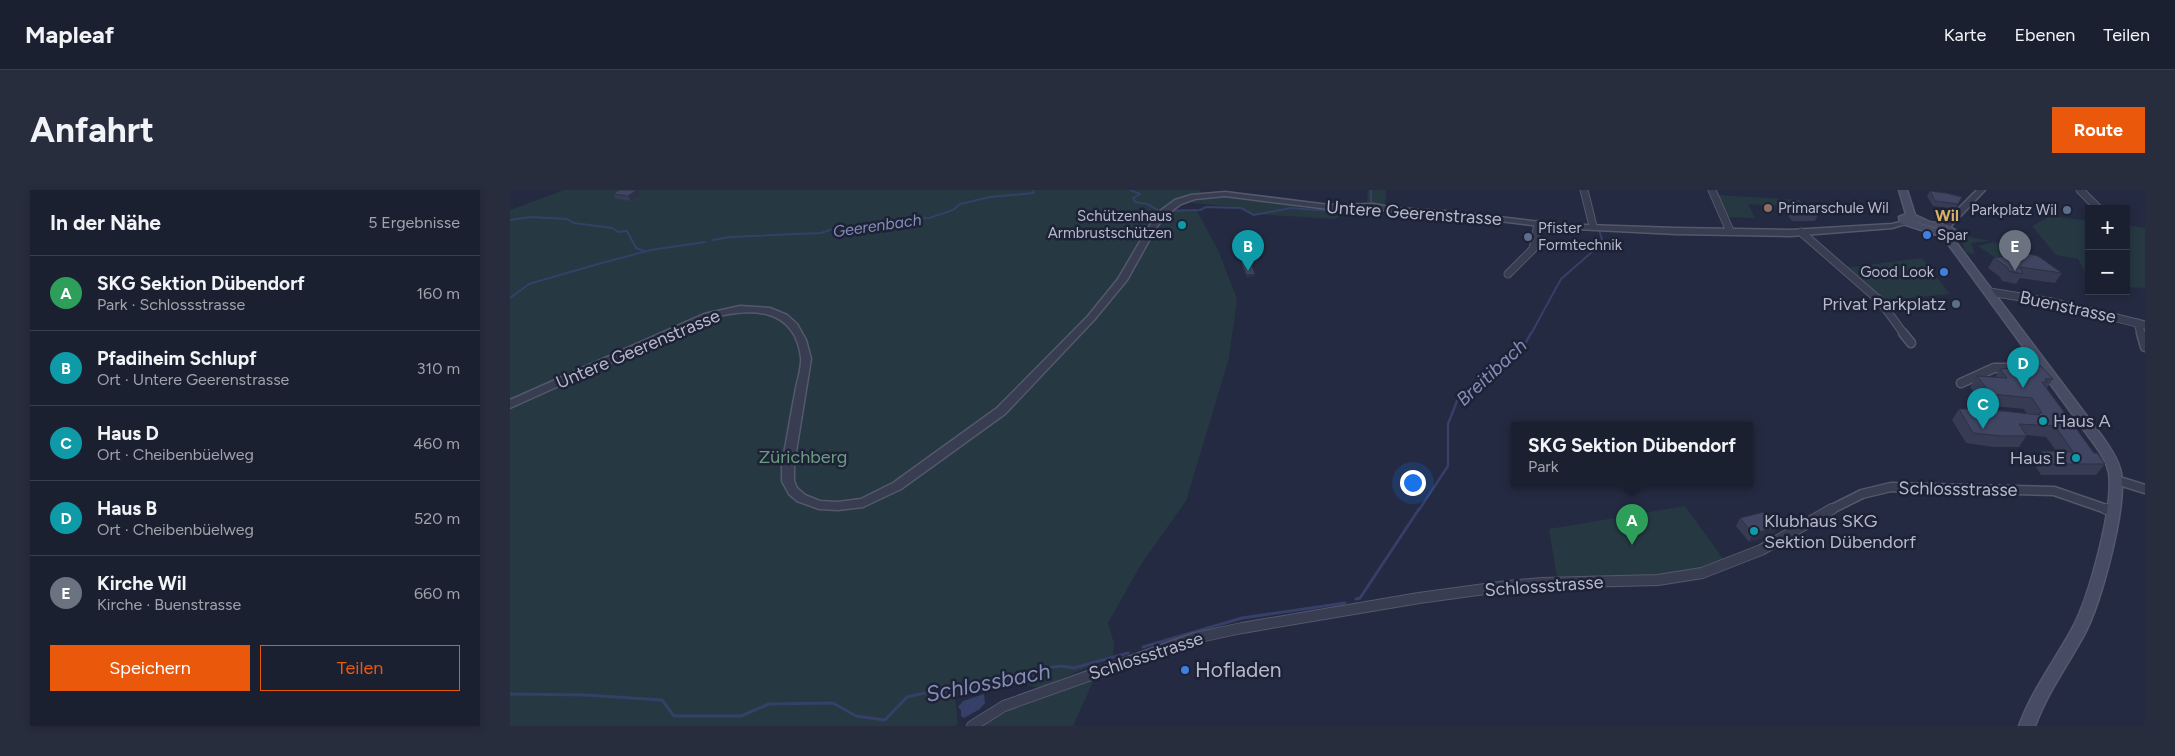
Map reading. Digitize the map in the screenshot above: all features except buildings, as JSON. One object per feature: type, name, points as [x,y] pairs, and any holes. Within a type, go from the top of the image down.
[{"type":"main road","points":[[1903,190],[1908,220],[1928,224],[1946,231],[2104,448],[2115,471],[2116,480],[2112,511],[2093,594],[2086,614],[2046,682],[2027,726]]},
{"type":"street","points":[[1584,190],[1593,226]]},
{"type":"street","points":[[1712,190],[1730,231]]},
{"type":"street","points":[[1946,231],[1981,190]]},
{"type":"street","points":[[2080,190],[2095,205]]},
{"type":"street","name":"Untere Geerenstrasse","points":[[510,404],[707,316],[740,309],[758,309],[775,312],[787,319],[795,328],[806,359],[788,464],[787,475],[790,487],[796,495],[812,503],[828,506],[854,505],[874,499],[897,486],[1001,411],[1088,322],[1122,280],[1152,228],[1163,213],[1181,201],[1199,196],[1225,194],[1329,207],[1374,206],[1394,210],[1468,215],[1538,224],[1690,232],[1802,232],[1894,226],[1908,220]]},
{"type":"street","points":[[1508,274],[1533,249],[1538,224]]},
{"type":"street","points":[[1802,232],[1880,301],[1910,343]]},
{"type":"street","name":"Buenstrasse","points":[[1990,292],[2044,301],[2141,324]]},
{"type":"street","points":[[2141,324],[2145,347]]},
{"type":"street","points":[[1961,383],[1994,368],[2046,369]]},
{"type":"street","points":[[2116,480],[2145,489]]},
{"type":"street","name":"Schlossstrasse","points":[[972,726],[1004,706],[1037,693],[1195,638],[1232,630],[1419,598],[1508,586],[1542,582],[1658,580],[1702,573],[1761,550],[1842,503],[1862,494],[1891,487],[2054,491],[2112,511]]},
{"type":"green space","name":"Zürichberg","points":[[564,190],[1201,190],[1199,196],[1243,198],[1345,214],[1335,219],[1256,214],[1235,207],[1191,203],[1194,199],[1179,204],[1172,209],[1196,209],[1219,252],[1237,299],[1229,358],[1186,501],[1142,563],[1108,623],[1114,643],[1113,656],[1040,688],[1011,681],[955,697],[958,724],[955,726],[510,726],[510,210]]},
{"type":"green space","points":[[1368,190],[1386,190],[1385,205],[1367,203]]},
{"type":"green space","points":[[1718,195],[1800,200],[1807,211],[1787,210],[1784,206],[1748,204],[1755,218],[1727,217]]},
{"type":"green space","points":[[2050,216],[2085,220],[2085,272],[2078,259],[2056,255],[2032,226]]},
{"type":"green space","points":[[2130,226],[2145,228],[2145,288],[2130,287]]},
{"type":"green space","points":[[1961,235],[1990,241],[1971,243],[1975,254],[1967,253],[1959,238]]},
{"type":"green space","points":[[1993,242],[2023,248],[2031,266],[1996,258],[1978,246]]},
{"type":"green space","points":[[1922,258],[1950,294],[1880,301],[1843,268]]},
{"type":"green space","points":[[1685,506],[1724,560],[1694,571],[1665,576],[1557,578],[1549,529]]},
{"type":"green space","points":[[1096,675],[1073,726],[979,726],[1009,707]]},
{"type":"water","points":[[984,694],[985,703],[980,709],[964,718],[961,716],[961,710],[958,707],[963,701]]},
{"type":"waterway","name":"Geerenbach","points":[[713,240],[730,237],[821,233],[836,228],[851,230],[899,219],[929,218],[953,210],[960,204],[990,197],[1034,193],[1033,190]]},
{"type":"waterway","name":"Geerenbach","points":[[1130,190],[1140,194],[1133,198],[1135,202],[1147,204],[1158,210]]},
{"type":"waterway","name":"Geerenbach","points":[[1371,190],[1371,204]]},
{"type":"waterway","name":"Geerenbach","points":[[1169,211],[1200,210],[1206,207],[1241,208],[1254,215],[1291,208],[1343,212]]},
{"type":"waterway","name":"Geerenbach","points":[[1350,211],[1365,211]]},
{"type":"waterway","points":[[510,220],[531,217],[567,219],[574,223],[612,228],[618,232],[627,231],[636,248],[644,251]]},
{"type":"waterway","name":"Breitibach","points":[[1531,334],[1561,279],[1600,245],[1602,239],[1599,230]]},
{"type":"waterway","name":"Geerenbach","points":[[510,298],[529,284],[598,264],[651,250],[705,242]]},
{"type":"waterway","name":"Breitibach","points":[[1419,510],[1448,466],[1448,424],[1457,401],[1525,344],[1531,333]]},
{"type":"waterway","name":"Breitibach","points":[[1356,599],[1360,598],[1419,509]]},
{"type":"waterway","name":"Breitibach","points":[[1143,647],[1242,618],[1345,603]]},
{"type":"waterway","name":"Schlossbach","points":[[510,694],[585,695],[662,700],[674,716],[741,716],[769,704],[833,703],[856,716],[885,720],[907,697],[929,692],[948,691],[969,683],[992,685],[1020,680],[1046,668],[1061,666],[1074,668],[1128,653]]},
{"type":"place","name":"Primarschule Wil","points":[[1768,208]]},
{"type":"place","name":"Parkplatz Wil","points":[[2067,210]]},
{"type":"place","name":"Schützenhaus Armbrustschützen","points":[[1182,225]]},
{"type":"place","name":"Spar","points":[[1927,235]]},
{"type":"place","name":"Pfister Formtechnik","points":[[1528,237]]},
{"type":"place","name":"Pfadiheim Schlupf","points":[[1248,271]]},
{"type":"place","name":"Kirche Wil","points":[[2015,271]]},
{"type":"place","name":"Good Look","points":[[1944,272]]},
{"type":"place","name":"Privat Parkplatz","points":[[1956,304]]},
{"type":"place","name":"Haus B","points":[[2023,388]]},
{"type":"place","name":"Haus A","points":[[2043,421]]},
{"type":"place","name":"Haus D","points":[[1983,429]]},
{"type":"place","name":"Haus E","points":[[2076,458]]},
{"type":"place","name":"Klubhaus SKG Sektion Dübendorf","points":[[1754,531]]},
{"type":"place","name":"SKG Sektion Dübendorf","points":[[1632,545]]},
{"type":"place","name":"Hofladen","points":[[1185,670]]},
{"type":"district","name":"Wil","points":[[1947,215]]}]
